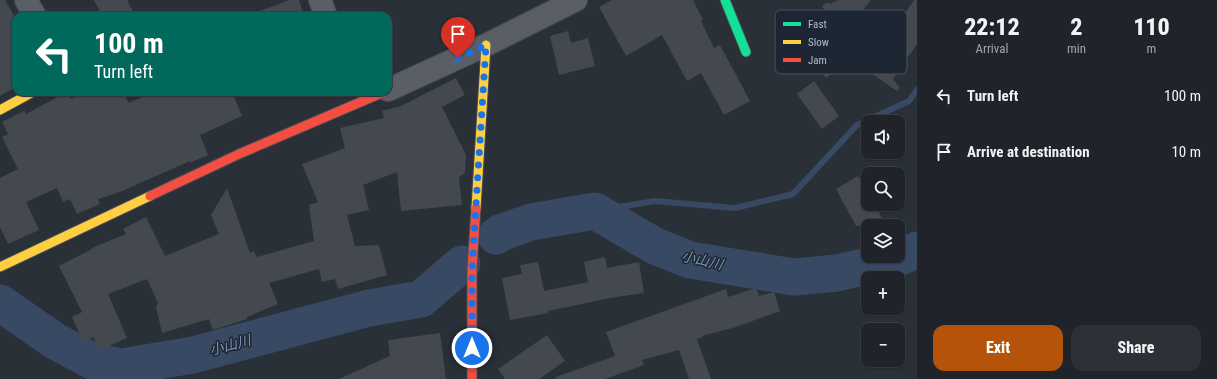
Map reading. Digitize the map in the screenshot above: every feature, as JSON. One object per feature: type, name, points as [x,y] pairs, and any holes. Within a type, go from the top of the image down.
[{"type":"street","points":[[26,0],[33,12]]},
{"type":"street","points":[[320,0],[324,12]]},
{"type":"street","points":[[392,88],[486,45],[576,0]]},
{"type":"street","points":[[725,0],[746,52]]},
{"type":"street","points":[[472,379],[472,269],[486,45]]},
{"type":"street","points":[[0,110],[26,96]]},
{"type":"street","points":[[0,267],[358,98]]},
{"type":"building","points":[[0,0],[5,0],[12,12],[12,89],[0,96]]},
{"type":"building","points":[[94,0],[127,0],[133,12],[100,12]]},
{"type":"building","points":[[290,0],[299,0],[303,12],[257,12]]},
{"type":"building","points":[[612,0],[693,0],[714,48],[720,45],[750,101],[724,115],[701,73],[687,81],[662,35],[626,56],[599,7]]},
{"type":"building","points":[[838,0],[871,0],[863,10],[824,10],[822,6],[828,2],[830,4]]},
{"type":"building","points":[[914,0],[917,0],[917,44],[907,59],[907,10]]},
{"type":"building","points":[[568,31],[571,43],[588,38],[595,66],[559,75],[550,36]]},
{"type":"building","points":[[823,74],[831,74],[826,78]]},
{"type":"building","points":[[872,74],[896,74],[893,79],[900,88],[897,91]]},
{"type":"building","points":[[456,78],[465,95],[442,107],[466,155],[465,173],[459,177],[462,205],[401,211],[397,172],[363,185],[369,210],[347,215],[355,246],[379,245],[387,275],[338,289],[335,279],[322,282],[319,269],[269,283],[278,304],[247,317],[247,319],[213,330],[209,319],[162,333],[156,307],[158,303],[147,279],[108,294],[127,338],[100,350],[93,337],[83,341],[72,317],[82,312],[59,266],[92,248],[126,234],[123,229],[146,217],[165,256],[219,234],[211,215],[227,188],[250,253],[254,251],[257,257],[314,241],[309,205],[318,202],[302,164],[345,148],[340,128],[384,118],[382,111],[401,106]]},
{"type":"building","points":[[814,81],[839,116],[822,129],[797,94]]},
{"type":"building","points":[[60,96],[69,96],[71,99],[77,96],[125,96],[129,103],[145,96],[234,96],[242,116],[200,135],[208,155],[190,163],[190,161],[120,192],[98,199],[100,204],[77,214],[70,199],[63,202],[57,188],[26,202],[39,230],[8,244],[0,227],[0,178],[18,169],[2,137],[8,134],[2,122],[24,111],[26,114]]},
{"type":"building","points":[[858,176],[861,181],[861,211],[878,211],[883,219],[861,219],[861,226],[856,226],[836,189]]},
{"type":"building","points":[[605,257],[607,268],[639,262],[644,293],[610,298],[548,311],[548,313],[510,320],[502,278],[522,274],[520,265],[538,262],[544,291],[588,282],[584,262]]},
{"type":"building","points":[[756,288],[759,296],[774,292],[780,311],[736,327],[702,336],[703,337],[697,339],[711,379],[689,379],[679,350],[642,360],[644,365],[605,379],[556,379],[556,377],[615,356],[606,332],[726,289],[728,297]]},
{"type":"building","points":[[440,333],[446,379],[339,379],[390,356],[388,340]]},
{"type":"building","points":[[547,335],[565,361],[539,379],[505,379],[498,369]]},
{"type":"waterway","points":[[595,211],[655,201],[735,208],[793,194],[857,125],[909,101],[917,90]]},
{"type":"waterway","name":"小山川","points":[[496,236],[500,233],[531,222],[595,211],[655,246],[690,260],[794,277],[837,273],[893,260],[917,250]]},
{"type":"waterway","name":"小山川","points":[[0,303],[55,341],[94,362],[122,367],[193,355],[369,308],[421,299],[462,264]]},
{"type":"traffic: fast","points":[[725,0],[746,52]]},
{"type":"traffic: slow","points":[[476,208],[486,45]]},
{"type":"traffic: slow","points":[[0,110],[26,96]]},
{"type":"traffic: slow","points":[[0,267],[150,196]]},
{"type":"traffic: jam","points":[[150,196],[239,154],[375,96]]},
{"type":"traffic: jam","points":[[472,379],[472,269],[476,208]]},
{"type":"route","points":[[458,58],[486,45],[472,269],[472,348]]}]
